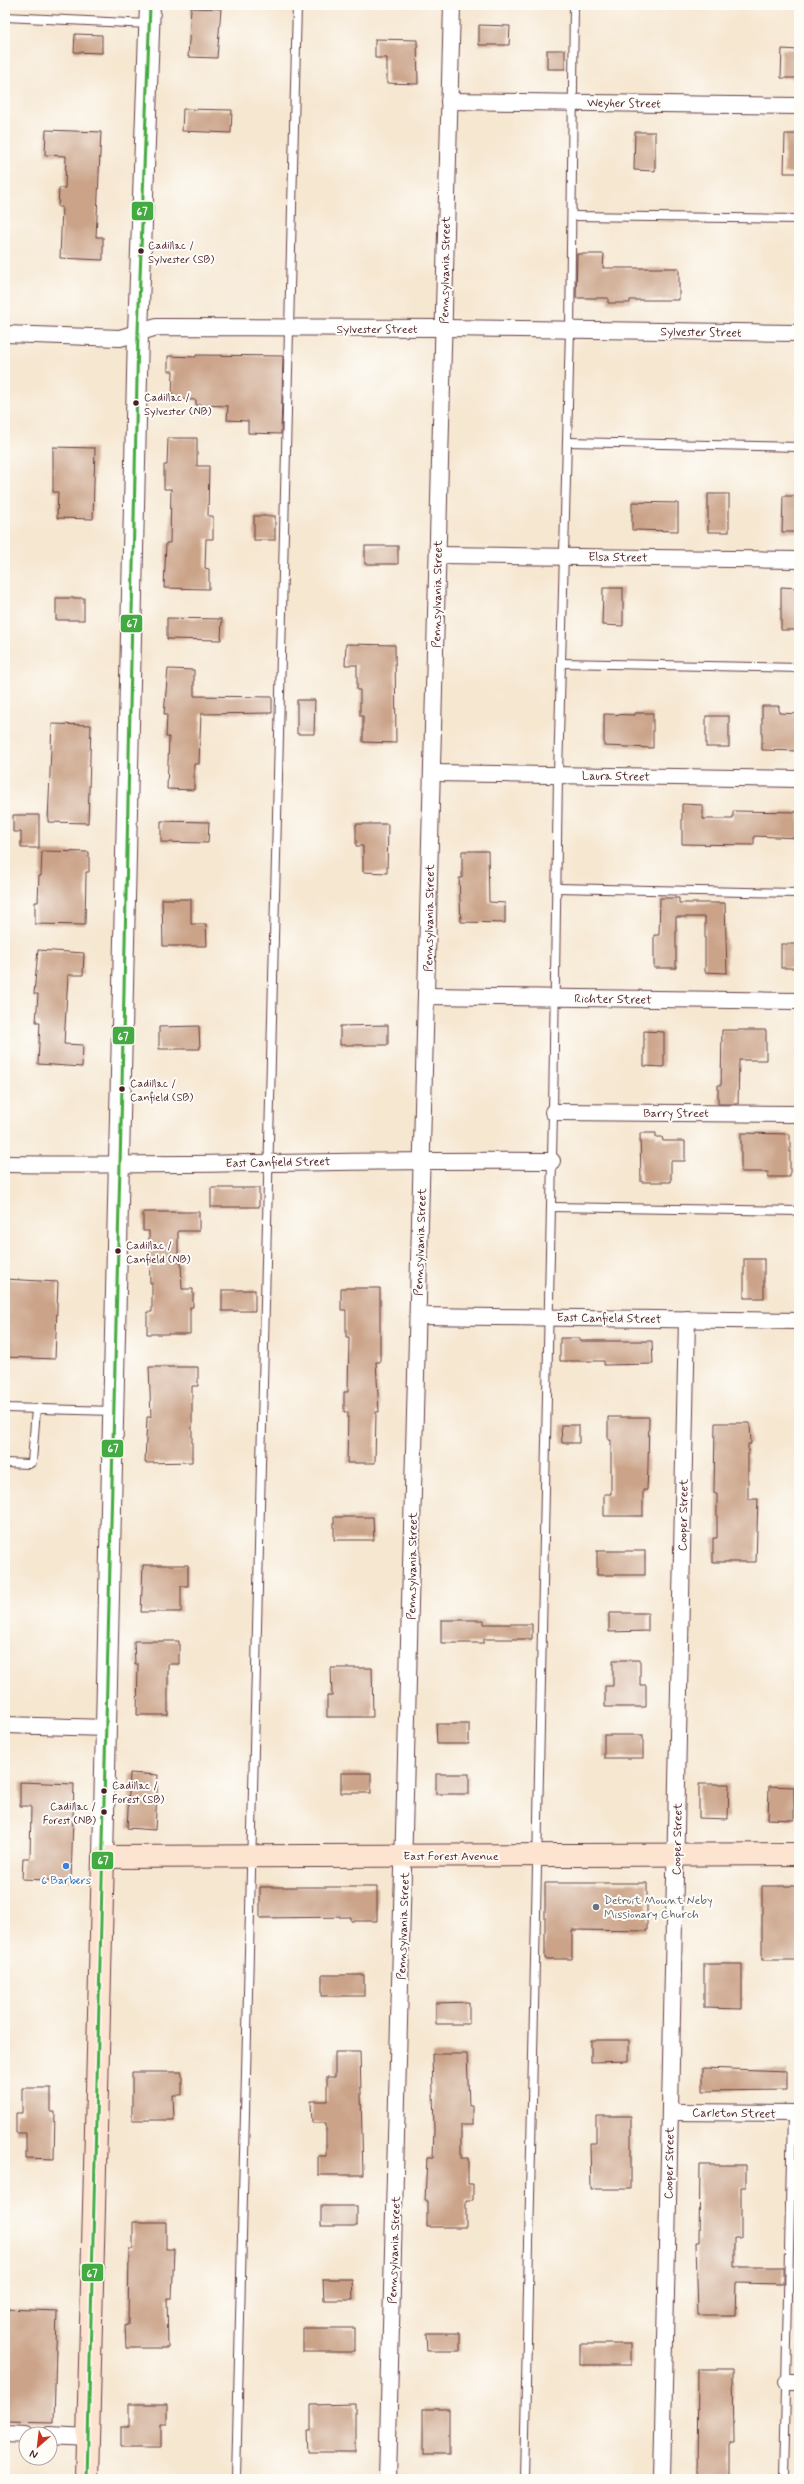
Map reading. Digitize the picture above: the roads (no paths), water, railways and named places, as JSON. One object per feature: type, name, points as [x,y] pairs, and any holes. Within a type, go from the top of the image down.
[{"type":"main road","name":"East Forest Avenue","points":[[103,1857],[799,1854]]},
{"type":"main road","points":[[87,2479],[103,1857]]},
{"type":"street","name":"Pennsylvania Street","points":[[387,2479],[405,1856],[452,5]]},
{"type":"street","points":[[103,1857],[138,332],[150,14]]},
{"type":"street","name":"Weyher Street","points":[[449,101],[799,106]]},
{"type":"street","name":"Sylvester Street","points":[[5,334],[120,338],[156,327],[289,329],[444,328],[799,333]]},
{"type":"street","name":"Elsa Street","points":[[438,555],[799,560]]},
{"type":"street","name":"Laura Street","points":[[432,773],[799,779]]},
{"type":"street","name":"Richter Street","points":[[427,996],[799,1001]]},
{"type":"street","name":"Barry Street","points":[[553,1112],[799,1114]]},
{"type":"street","name":"East Canfield Street","points":[[5,1164],[120,1166],[423,1159],[552,1161]]},
{"type":"street","name":"East Canfield Street","points":[[418,1316],[799,1321]]},
{"type":"street","name":"Cooper Street","points":[[662,2479],[687,1319]]},
{"type":"street","points":[[5,1725],[106,1728]]},
{"type":"street","name":"Carleton Street","points":[[670,2112],[795,2113]]},
{"type":"street","points":[[5,2434],[18,2435]]},
{"type":"street","points":[[58,2436],[88,2436]]},
{"type":"lane","points":[[236,2479],[250,1857],[270,1163],[297,5]]},
{"type":"lane","points":[[524,2479],[549,1317],[558,775],[565,556],[575,103],[574,5]]},
{"type":"lane","points":[[5,17],[150,14]]},
{"type":"lane","points":[[572,216],[799,219]]},
{"type":"lane","points":[[567,442],[799,447]]},
{"type":"lane","points":[[561,664],[799,668]]},
{"type":"lane","points":[[556,888],[799,893]]},
{"type":"lane","points":[[551,1207],[799,1210]]},
{"type":"lane","points":[[5,1408],[114,1411]]},
{"type":"lane","points":[[5,1463],[29,1464],[32,1462],[36,1410]]},
{"type":"lane","points":[[784,2479],[793,2382],[795,2113]]},
{"type":"place","name":"Cadillac / Sylvester (SB)","points":[[141,251]]},
{"type":"place","name":"Cadillac / Sylvester (NB)","points":[[136,403]]},
{"type":"place","name":"Cadillac / Canfield (SB)","points":[[122,1089]]},
{"type":"place","name":"Cadillac / Canfield (NB)","points":[[118,1251]]},
{"type":"place","name":"Cadillac / Forest (SB)","points":[[104,1791]]},
{"type":"place","name":"Cadillac / Forest (NB)","points":[[104,1812]]},
{"type":"place","name":"6 Barbers","points":[[66,1866]]},
{"type":"place","name":"Detroit Mount Neby Missionary Church","points":[[596,1907]]}]
